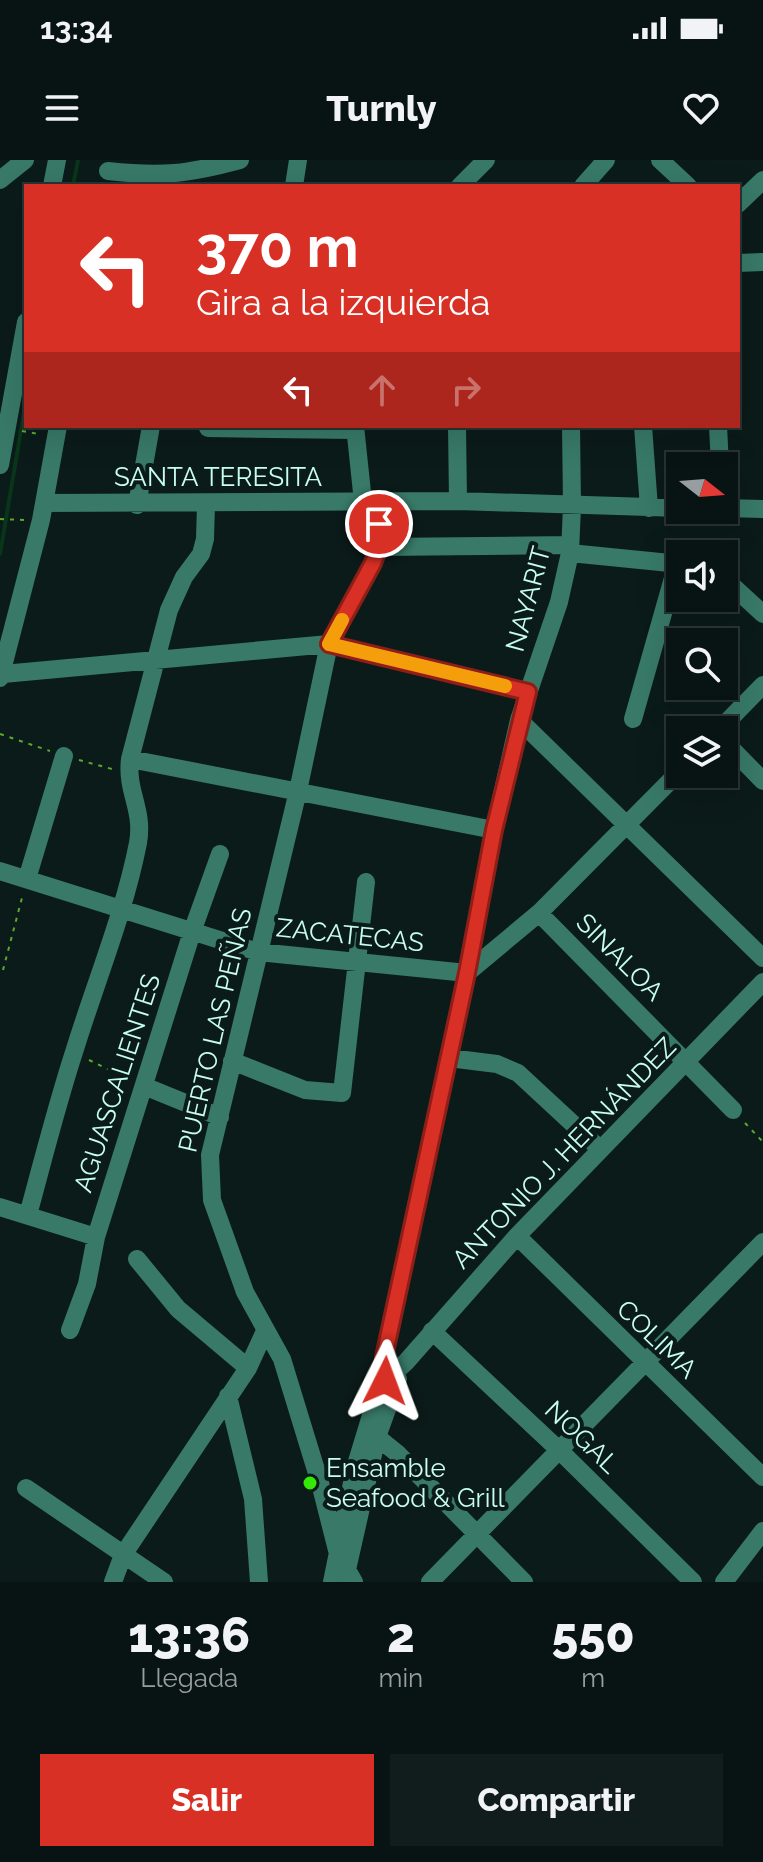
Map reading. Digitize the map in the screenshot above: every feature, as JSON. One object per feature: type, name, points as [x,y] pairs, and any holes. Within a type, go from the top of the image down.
[{"type":"street","points":[[0,180],[25,160]]},
{"type":"street","points":[[52,184],[57,160]]},
{"type":"street","points":[[108,172],[195,179],[240,160]]},
{"type":"street","points":[[294,184],[298,160]]},
{"type":"street","points":[[462,184],[486,160]]},
{"type":"street","points":[[585,184],[606,160]]},
{"type":"street","points":[[660,160],[686,184]]},
{"type":"street","points":[[740,202],[763,180]]},
{"type":"street","points":[[740,263],[763,262]]},
{"type":"street","points":[[0,465],[7,370],[24,327]]},
{"type":"street","points":[[137,505],[151,428]]},
{"type":"street","points":[[208,428],[355,428]]},
{"type":"street","name":"PUERTO LAS PEÑAS","points":[[343,1574],[320,1483],[282,1359],[245,1292],[212,1200],[210,1155],[298,791],[329,644],[379,547],[355,428]]},
{"type":"street","points":[[457,428],[458,501]]},
{"type":"street","name":"NAYARIT","points":[[390,1385],[384,1357],[467,973],[494,830],[519,720],[559,602],[570,549],[571,428]]},
{"type":"street","points":[[643,428],[649,508]]},
{"type":"street","points":[[718,428],[719,452]]},
{"type":"street","points":[[50,430],[44,503],[1,676],[329,644],[528,692]]},
{"type":"street","name":"SANTA TERESITA","points":[[44,503],[137,505],[458,501],[666,508]]},
{"type":"street","points":[[28,1215],[74,1052],[122,907],[138,841],[139,811],[130,785],[130,759],[169,610],[184,577],[201,554],[205,539],[206,504]]},
{"type":"street","points":[[738,508],[763,509]]},
{"type":"street","points":[[379,547],[570,549],[666,562]]},
{"type":"street","points":[[738,591],[763,614]]},
{"type":"street","points":[[633,719],[666,608]]},
{"type":"street","points":[[733,716],[763,685]]},
{"type":"street","points":[[519,720],[763,958]]},
{"type":"street","points":[[738,755],[763,781]]},
{"type":"street","points":[[27,879],[64,756]]},
{"type":"street","points":[[130,759],[494,830]]},
{"type":"street","points":[[467,973],[539,913],[666,786]]},
{"type":"street","name":"AGUASCALIENTES","points":[[70,1330],[87,1284],[96,1237],[192,932],[220,854]]},
{"type":"street","name":"ZACATECAS","points":[[0,871],[258,952],[467,973]]},
{"type":"street","points":[[232,1061],[305,1090],[342,1093],[366,882]]},
{"type":"street","name":"SINALOA","points":[[539,913],[733,1110]]},
{"type":"street","name":"ANTONIO J. HERNÁNDEZ","points":[[390,1385],[432,1331],[517,1236],[763,982]]},
{"type":"street","points":[[449,1058],[497,1064],[518,1073],[600,1149]]},
{"type":"street","points":[[144,1086],[220,1117]]},
{"type":"street","points":[[0,1207],[96,1237]]},
{"type":"street","name":"COLIMA","points":[[517,1236],[763,1477]]},
{"type":"street","points":[[430,1582],[763,1242]]},
{"type":"street","points":[[137,1259],[178,1309],[248,1368]]},
{"type":"street","points":[[113,1582],[123,1555],[248,1368],[265,1331]]},
{"type":"street","name":"NOGAL","points":[[432,1331],[693,1582]]},
{"type":"street","points":[[343,1574],[390,1385]]},
{"type":"street","points":[[343,1574],[355,1468],[375,1402],[390,1385]]},
{"type":"street","points":[[228,1396],[253,1499],[259,1582]]},
{"type":"street","points":[[377,1437],[398,1454],[524,1582]]},
{"type":"street","points":[[26,1488],[164,1582]]},
{"type":"street","points":[[724,1582],[763,1531]]},
{"type":"path","points":[[16,430],[50,430]]},
{"type":"path","points":[[1,520],[22,520]]},
{"type":"path","points":[[3,970],[27,879]]},
{"type":"path","points":[[74,1052],[144,1086]]},
{"type":"path","points":[[733,1110],[763,1142]]},
{"type":"waterway","points":[[73,184],[78,160]]},
{"type":"waterway","points":[[0,554],[24,413]]},
{"type":"slow traffic","points":[[342,620],[329,644],[505,686]]},
{"type":"place","name":"Ensamble Seafood & Grill","points":[[310,1483]]},
{"type":"route","points":[[379,524],[379,547],[373,563],[329,644],[528,692],[494,830],[467,973],[384,1357],[385,1381]]}]
